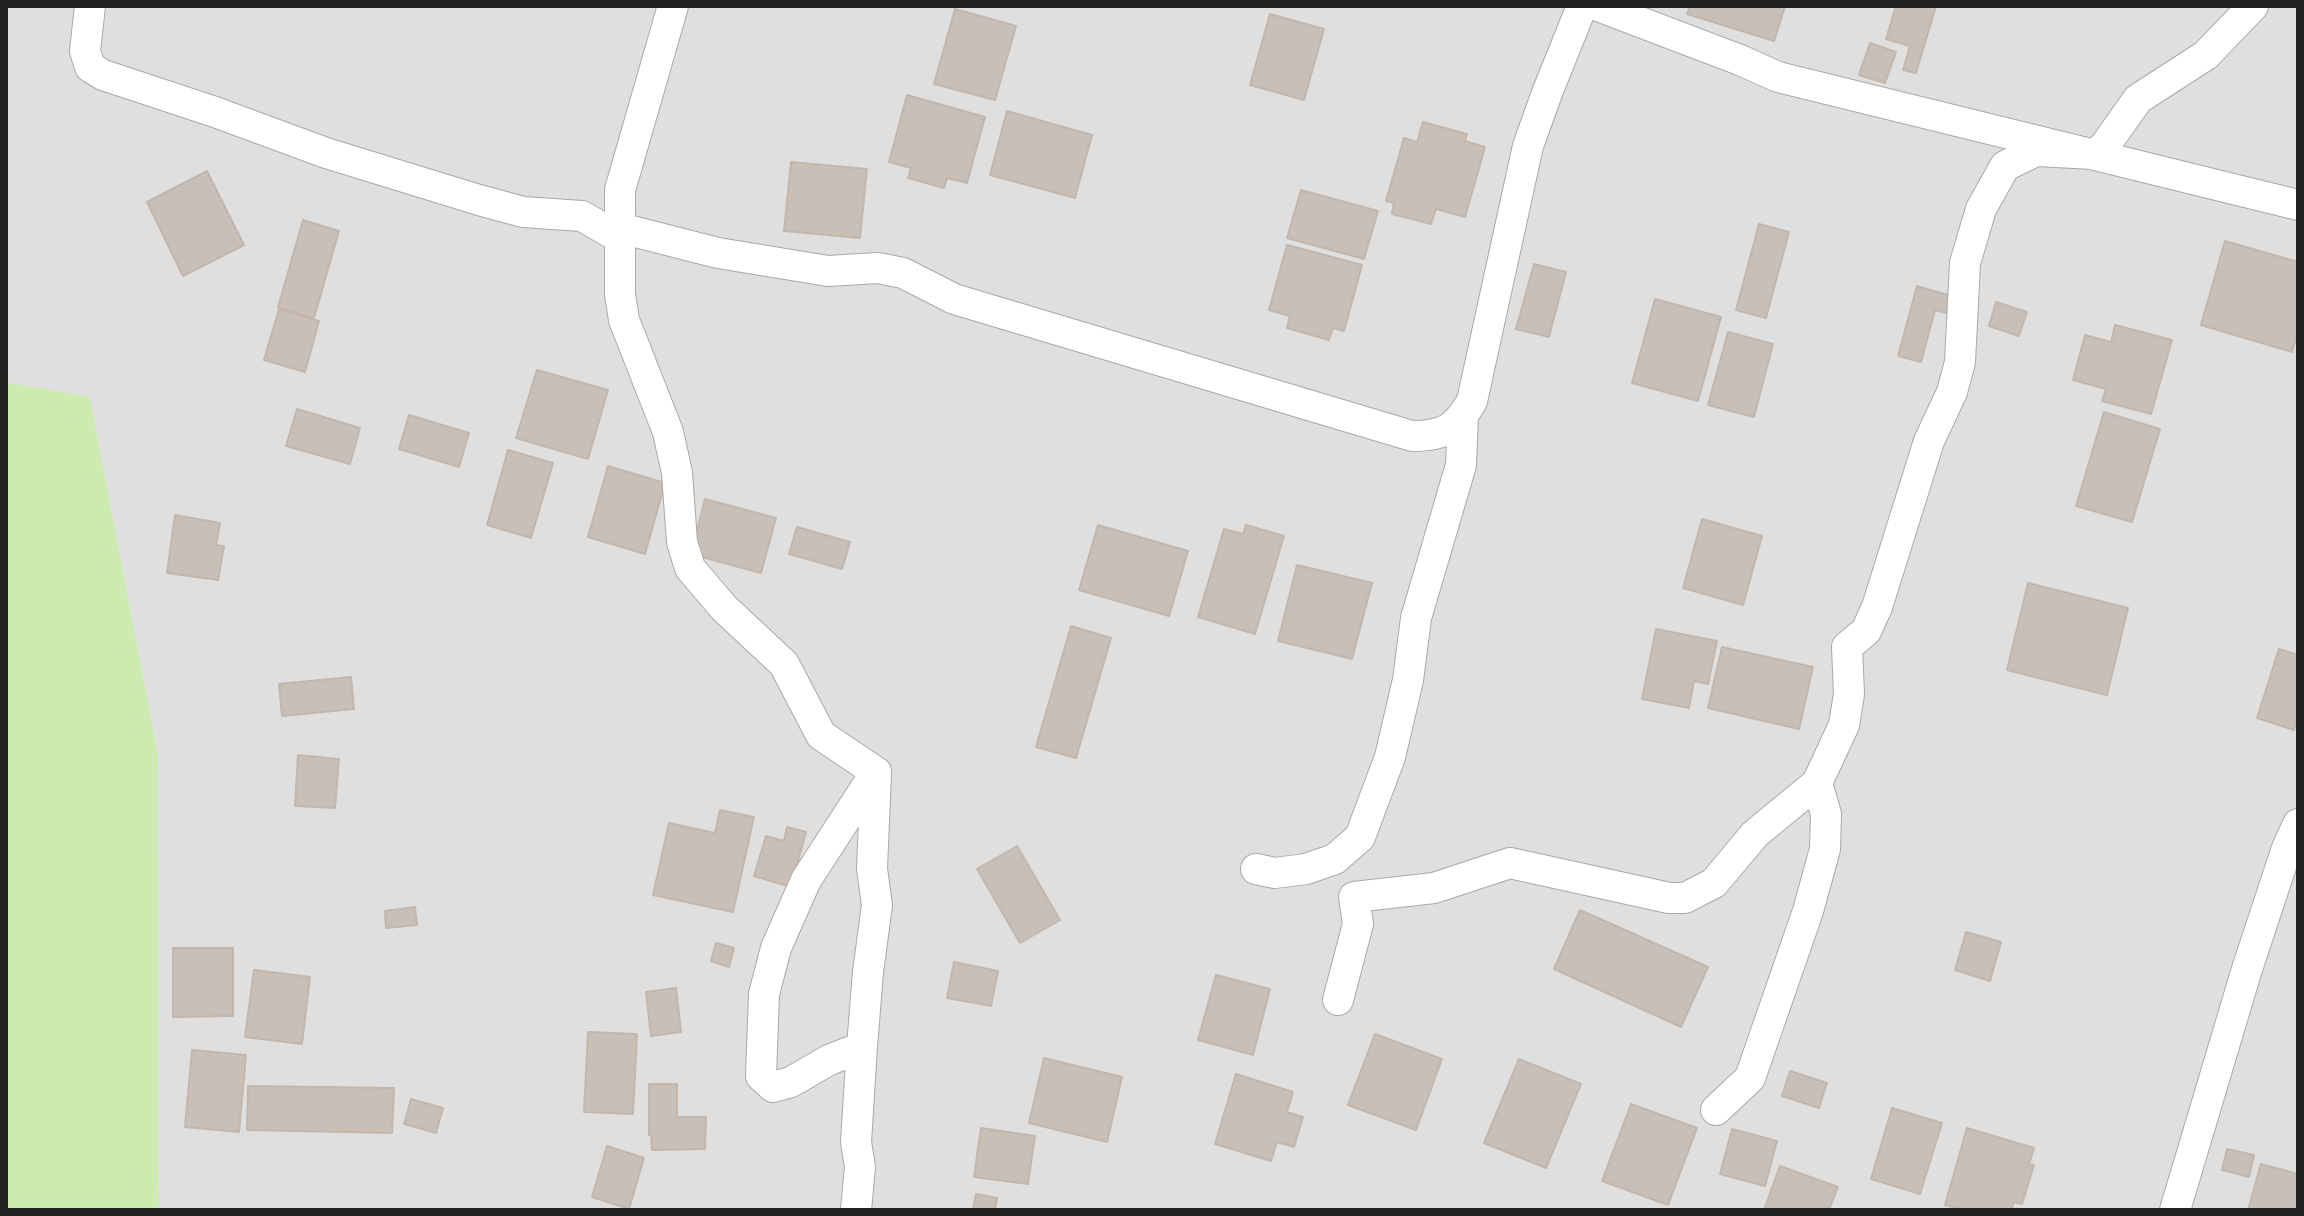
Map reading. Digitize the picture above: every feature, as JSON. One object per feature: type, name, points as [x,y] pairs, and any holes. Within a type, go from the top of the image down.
[{"type":"street","points":[[90,6],[85,51],[90,67],[103,75],[326,153],[523,212],[582,216],[620,233],[828,271],[878,268],[903,273],[954,299],[1412,436],[1433,436],[1451,428],[1472,401],[1528,146],[1582,6]]},
{"type":"street","points":[[673,6],[620,190],[620,294],[624,320],[668,432],[677,473],[682,542],[690,568],[724,608],[784,664],[821,735],[876,772]]},
{"type":"street","points":[[1598,6],[1778,77],[2298,205]]},
{"type":"street","points":[[1354,897],[1434,888],[1510,863],[1669,898],[1685,898],[1714,883],[1755,834],[1817,783],[1844,725],[1849,694],[1847,647],[1866,631],[1877,607],[1929,441],[1952,392],[1960,362],[1965,263],[1981,209],[2005,166],[2036,151],[2094,154],[2104,147],[2138,99],[2206,55],[2253,6]]},
{"type":"street","points":[[582,216],[620,190]]},
{"type":"street","points":[[1338,1000],[1358,924],[1354,897],[1360,837],[1390,757],[1408,680],[1416,618],[1461,465],[1463,416]]},
{"type":"street","points":[[862,1047],[829,1060],[791,1082],[773,1087],[761,1076],[764,994],[776,948],[806,880],[876,772]]},
{"type":"street","points":[[856,1210],[860,1167],[856,1142],[862,1047],[877,905],[872,869],[876,772]]},
{"type":"street","points":[[1716,1110],[1750,1078],[1808,911],[1825,849],[1826,814],[1817,783]]},
{"type":"street","points":[[2175,1210],[2247,969],[2287,848],[2298,824]]},
{"type":"street","points":[[1256,869],[1275,873],[1306,869],[1335,859],[1360,837]]},
{"type":"shaded area","points":[[6,6],[2298,6],[2298,1210],[159,1210],[158,754],[90,398],[6,382]]},
{"type":"green space","points":[[6,382],[90,397],[158,754],[159,1210],[6,1210]]},
{"type":"building","points":[[1690,6],[1785,6],[1774,41],[1687,14]]},
{"type":"building","points":[[1896,6],[1936,6],[1916,73],[1903,70],[1910,46],[1886,39]]},
{"type":"building","points":[[955,9],[1016,26],[995,100],[934,84]]},
{"type":"building","points":[[1270,14],[1324,29],[1304,100],[1250,85]]},
{"type":"building","points":[[1870,43],[1896,52],[1885,83],[1859,75]]},
{"type":"building","points":[[907,95],[985,117],[967,183],[947,178],[944,188],[908,178],[911,168],[889,162]]},
{"type":"building","points":[[1007,111],[1092,135],[1075,198],[990,175]]},
{"type":"building","points":[[1423,122],[1467,134],[1465,141],[1485,147],[1465,217],[1436,209],[1431,224],[1392,214],[1394,203],[1386,201],[1404,138],[1417,142]]},
{"type":"building","points":[[791,162],[867,169],[860,238],[784,231]]},
{"type":"building","points":[[207,171],[244,245],[183,276],[147,202]]},
{"type":"building","points":[[1301,190],[1378,211],[1364,259],[1287,238]]},
{"type":"building","points":[[303,220],[339,231],[314,318],[278,307]]},
{"type":"building","points":[[1759,224],[1789,232],[1766,318],[1736,310]]},
{"type":"building","points":[[2225,241],[2298,262],[2298,331],[2292,352],[2201,325]]},
{"type":"building","points":[[1287,245],[1362,265],[1344,331],[1333,328],[1329,340],[1287,328],[1290,316],[1269,310]]},
{"type":"building","points":[[1534,264],[1566,272],[1549,337],[1516,329]]},
{"type":"building","points":[[1917,286],[1951,296],[1946,313],[1935,310],[1921,362],[1898,356]]},
{"type":"building","points":[[1655,299],[1721,317],[1698,401],[1632,383]]},
{"type":"building","points":[[1996,302],[2027,312],[2019,336],[1989,326]]},
{"type":"building","points":[[279,309],[319,321],[305,372],[264,360]]},
{"type":"building","points":[[2115,325],[2172,340],[2151,414],[2102,401],[2106,389],[2073,380],[2085,335],[2111,342]]},
{"type":"building","points":[[1728,332],[1773,344],[1754,417],[1708,405]]},
{"type":"building","points":[[537,370],[608,390],[588,459],[516,438]]},
{"type":"building","points":[[297,409],[360,428],[350,464],[286,446]]},
{"type":"building","points":[[2104,412],[2160,429],[2132,522],[2076,506]]},
{"type":"building","points":[[409,415],[469,433],[459,467],[399,449]]},
{"type":"building","points":[[508,450],[553,463],[531,538],[487,525]]},
{"type":"building","points":[[608,466],[665,483],[645,554],[588,537]]},
{"type":"building","points":[[705,499],[776,518],[761,573],[691,554]]},
{"type":"building","points":[[175,515],[220,523],[216,545],[224,546],[218,580],[167,573]]},
{"type":"building","points":[[1702,519],[1762,536],[1743,605],[1683,588]]},
{"type":"building","points":[[1098,525],[1188,551],[1169,616],[1079,590]]},
{"type":"building","points":[[1246,525],[1284,536],[1255,634],[1198,617],[1224,529],[1243,534]]},
{"type":"building","points":[[797,527],[850,542],[842,569],[789,554]]},
{"type":"building","points":[[1297,565],[1372,583],[1352,659],[1278,641]]},
{"type":"building","points":[[2028,583],[2128,608],[2107,695],[2007,670]]},
{"type":"building","points":[[1071,626],[1111,638],[1076,758],[1036,747]]},
{"type":"building","points":[[1656,629],[1717,641],[1708,684],[1694,681],[1689,708],[1642,699]]},
{"type":"building","points":[[1722,647],[1813,667],[1799,729],[1708,708]]},
{"type":"building","points":[[2279,649],[2298,655],[2298,717],[2294,730],[2257,718]]},
{"type":"building","points":[[351,677],[354,709],[282,716],[279,684]]},
{"type":"building","points":[[298,755],[339,759],[335,808],[295,806]]},
{"type":"building","points":[[720,810],[754,817],[733,912],[653,895],[669,823],[715,833]]},
{"type":"building","points":[[787,827],[806,832],[791,887],[754,876],[766,836],[784,841]]},
{"type":"building","points":[[1017,846],[1060,920],[1020,943],[977,869]]},
{"type":"building","points":[[415,907],[417,925],[386,928],[385,911]]},
{"type":"building","points":[[1580,910],[1708,967],[1681,1027],[1554,969]]},
{"type":"building","points":[[1966,932],[2001,942],[1990,981],[1955,970]]},
{"type":"building","points":[[716,943],[734,948],[729,967],[711,961]]},
{"type":"building","points":[[173,948],[233,948],[233,1016],[173,1017]]},
{"type":"building","points":[[954,962],[998,971],[991,1006],[947,998]]},
{"type":"building","points":[[254,970],[310,977],[302,1044],[245,1037]]},
{"type":"building","points":[[1216,975],[1270,989],[1253,1055],[1198,1040]]},
{"type":"building","points":[[676,988],[681,1032],[651,1036],[646,992]]},
{"type":"building","points":[[588,1032],[637,1034],[633,1114],[584,1112]]},
{"type":"building","points":[[1375,1034],[1442,1059],[1416,1130],[1348,1105]]},
{"type":"building","points":[[192,1050],[246,1055],[239,1132],[185,1127]]},
{"type":"building","points":[[1044,1058],[1122,1077],[1107,1142],[1029,1123]]},
{"type":"building","points":[[1519,1059],[1581,1084],[1546,1168],[1484,1143]]},
{"type":"building","points":[[1790,1071],[1827,1083],[1819,1108],[1782,1096]]},
{"type":"building","points":[[1236,1074],[1293,1092],[1287,1112],[1303,1117],[1294,1147],[1277,1142],[1271,1161],[1215,1144]]},
{"type":"building","points":[[649,1084],[677,1084],[677,1117],[706,1117],[705,1149],[652,1150]]},
{"type":"building","points":[[248,1086],[394,1088],[392,1133],[247,1130]]},
{"type":"building","points":[[411,1099],[443,1108],[436,1133],[404,1124]]},
{"type":"building","points":[[1631,1104],[1697,1128],[1668,1205],[1602,1181]]},
{"type":"building","points":[[1892,1108],[1942,1123],[1920,1194],[1871,1179]]},
{"type":"building","points":[[981,1128],[1035,1136],[1028,1184],[974,1177]]},
{"type":"building","points":[[1967,1128],[2034,1148],[2029,1164],[2034,1165],[2022,1204],[2014,1202],[2011,1210],[1963,1210],[1945,1205]]},
{"type":"building","points":[[1732,1129],[1777,1141],[1765,1186],[1720,1174]]},
{"type":"building","points":[[607,1146],[644,1158],[629,1209],[592,1197]]},
{"type":"building","points":[[2227,1149],[2254,1155],[2249,1177],[2222,1170]]},
{"type":"building","points":[[2261,1164],[2298,1174],[2298,1210],[2248,1210]]},
{"type":"building","points":[[1780,1166],[1838,1187],[1829,1210],[1764,1210]]},
{"type":"building","points":[[976,1194],[997,1198],[995,1210],[973,1210]]}]
